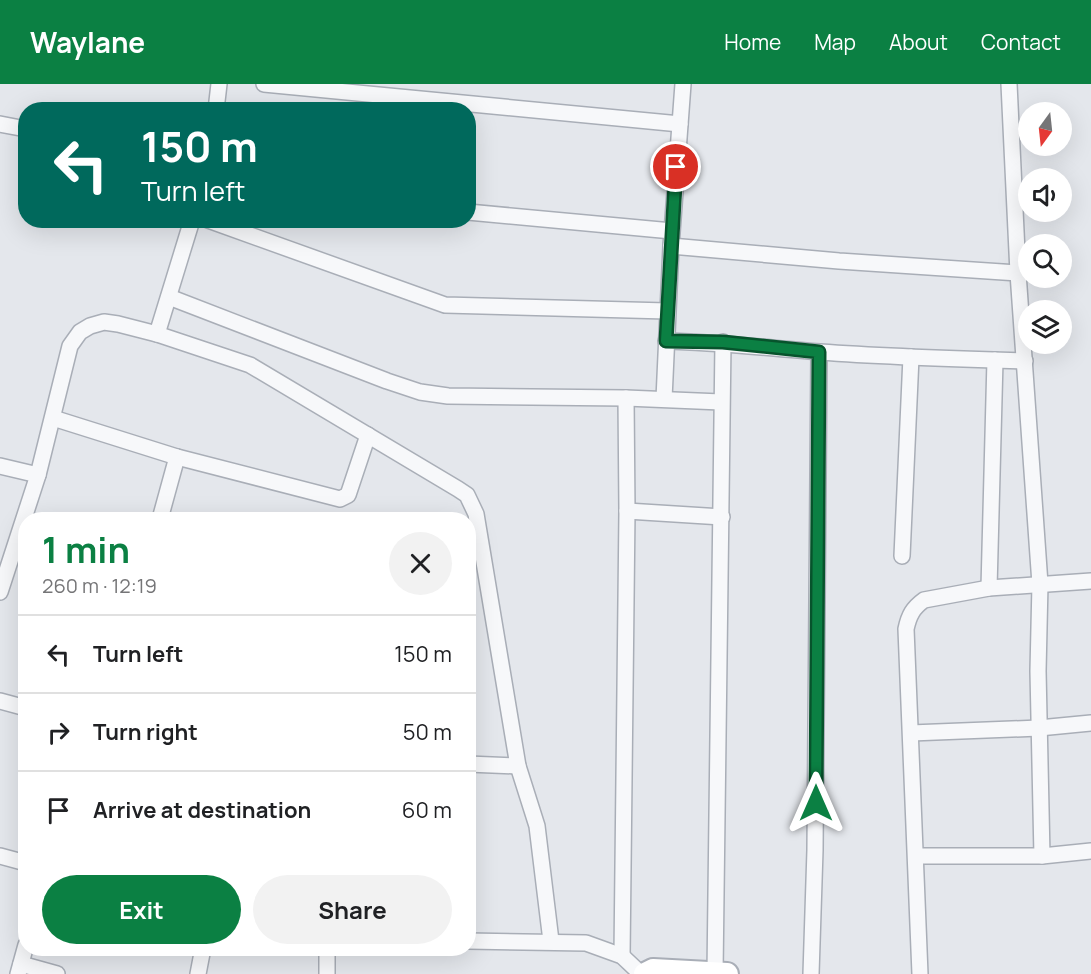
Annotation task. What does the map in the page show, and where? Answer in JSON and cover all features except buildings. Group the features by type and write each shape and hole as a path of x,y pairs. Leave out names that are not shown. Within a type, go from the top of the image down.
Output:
{"street":[{"path":"217,102 219,84"},
{"path":"264,84 451,102"},
{"path":"664,399 671,238 683,84"},
{"path":"476,213 839,261 1018,273 1009,84"},
{"path":"476,104 680,124"},
{"path":"0,124 18,127"},
{"path":"157,334 190,228"},
{"path":"230,228 445,305 667,311"},
{"path":"1019,288 1040,584 1041,856"},
{"path":"169,297 420,392 448,396 626,398 721,402"},
{"path":"28,512 70,346 80,332 104,322 157,334 250,365 458,489 467,495 475,512"},
{"path":"666,341 723,342 819,352 1025,361"},
{"path":"476,941 586,943 622,956 643,974 653,970 721,973 721,402 723,342"},
{"path":"811,974 815,850 819,352"},
{"path":"902,556 911,357"},
{"path":"989,588 995,360"},
{"path":"622,956 627,511 626,398"},
{"path":"53,418 177,457 340,499 348,495 368,435"},
{"path":"162,512 177,457"},
{"path":"0,466 38,475"},
{"path":"627,511 722,517"},
{"path":"476,514 518,766 537,826 551,941"},
{"path":"0,592 18,542"},
{"path":"920,974 906,628 909,614 916,605 924,600 989,588 1091,581"},
{"path":"0,700 18,706"},
{"path":"911,732 1039,728 1091,723"},
{"path":"476,764 518,766"},
{"path":"916,856 1041,856 1091,851"},
{"path":"0,856 18,861"},
{"path":"198,974 201,956"},
{"path":"327,956 327,974"},
{"path":"20,969 57,974"}],"route":[{"path":"676,167 666,341 723,342 819,352 816,803"}]}
